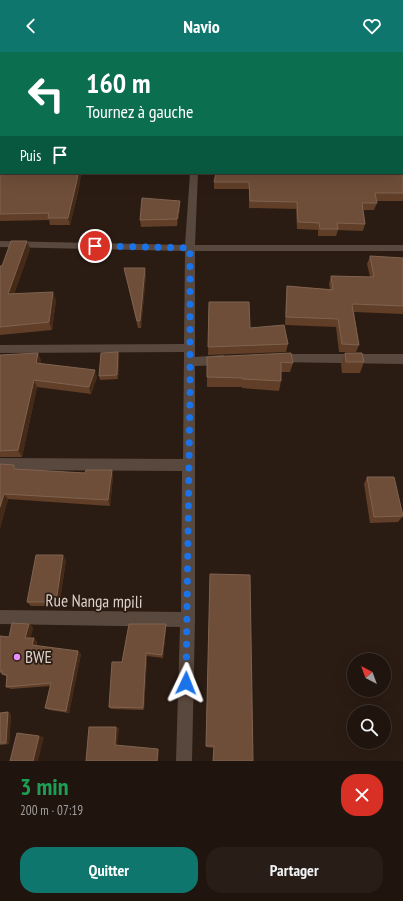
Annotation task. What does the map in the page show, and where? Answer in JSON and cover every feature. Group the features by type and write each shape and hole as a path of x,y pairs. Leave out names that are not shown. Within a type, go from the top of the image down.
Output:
{"street":[{"path":"184,761 190,465 190,248 194,174"},
{"path":"0,244 190,248 403,248"},
{"path":"0,349 190,348"},
{"path":"262,358 403,359"},
{"path":"190,362 238,360"},
{"path":"0,464 190,465"},
{"name":"Rue Nanga mpili","path":"0,617 188,620"}],"building":[{"path":"0,174 78,174 68,218 48,218 49,213 0,214"},
{"path":"216,174 403,174 403,193 375,193 377,203 362,203 365,224 337,223 338,229 320,229 319,223 298,222 297,202 250,201 249,182 214,182"},
{"path":"142,198 180,201 177,219 140,220"},
{"path":"11,241 27,241 8,294 53,292 49,322 0,327 0,266 2,266"},
{"path":"370,256 403,258 403,306 352,305 359,345 342,344 338,319 286,317 287,286 333,290 331,276 374,277"},
{"path":"124,268 145,268 140,321 137,321"},
{"path":"209,302 249,302 250,328 284,325 288,344 208,347"},
{"path":"118,352 117,375 99,376 101,353"},
{"path":"38,353 36,363 95,370 89,387 34,380 18,450 0,451 0,355"},
{"path":"291,353 293,363 281,362 281,381 207,377 207,357"},
{"path":"345,353 362,353 364,362 346,362"},
{"path":"0,464 14,465 14,469 85,473 86,470 112,470 108,500 4,494 0,507"},
{"path":"367,477 394,477 403,516 374,517"},
{"path":"36,555 63,555 56,602 27,602"},
{"path":"210,574 250,575 253,761 213,761 214,746 206,746"},
{"path":"12,623 29,624 25,638 34,638 32,645 78,651 66,711 45,708 51,683 6,687 7,675 2,674 2,671 0,671 0,636 9,637"},
{"path":"129,624 166,624 162,655 146,653 143,708 109,707 112,662 122,662"},
{"path":"8,712 6,743 0,743 0,713"},
{"path":"89,727 116,727 115,745 158,749 157,761 86,761"},
{"path":"17,733 39,736 33,761 10,761"}],"place":[{"name":"BWE","path":"17,657"}],"route":[{"path":"95,246 190,248 188,620 186,683"}]}
